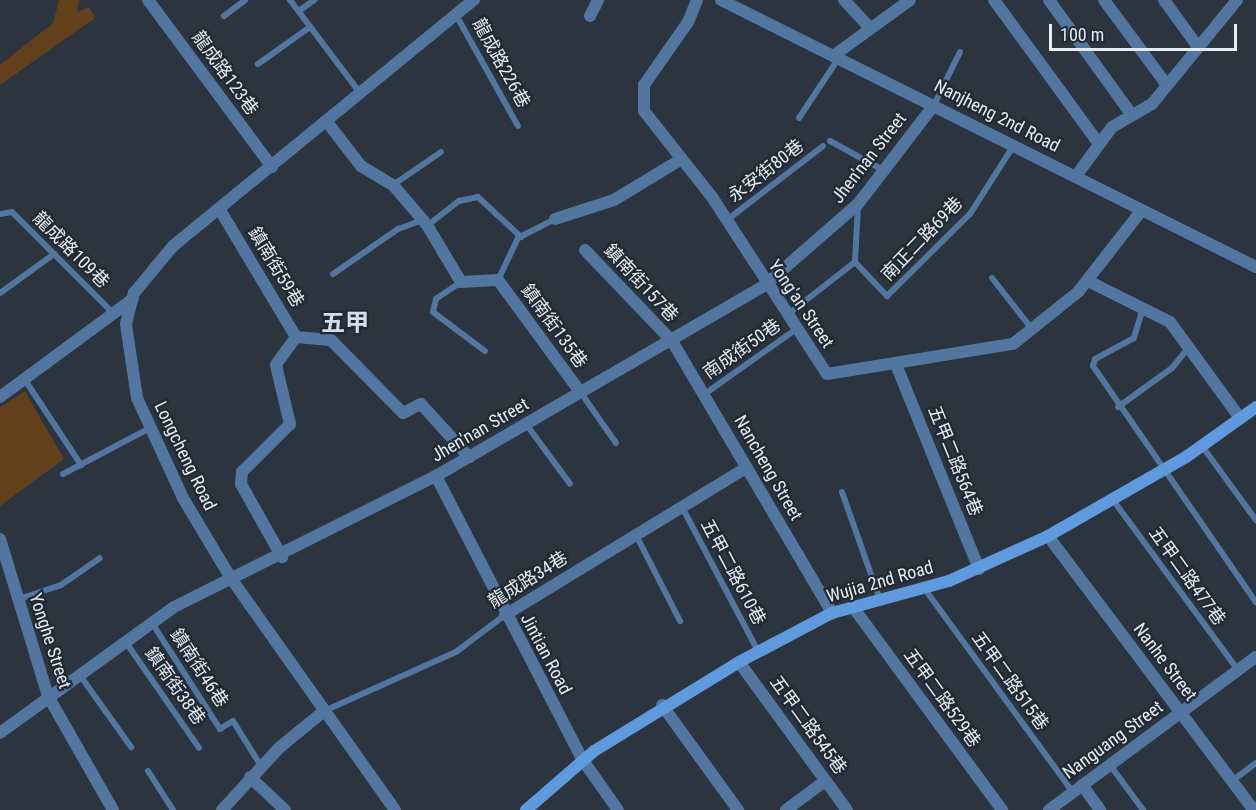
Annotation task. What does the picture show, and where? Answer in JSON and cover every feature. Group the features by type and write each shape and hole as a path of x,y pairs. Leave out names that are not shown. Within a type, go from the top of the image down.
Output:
{"main road":[{"name":"Wujia 2nd Road","path":"526,810 582,759 662,705 739,662 832,613 923,588 979,569 1048,536 1202,446 1256,407"}],"street":[{"name":"龍成路123巷","path":"148,0 272,167"},
{"name":"Longcheng Road","path":"395,810 232,580 150,429 137,398 126,324 133,299 173,246 327,123 459,8 474,0"},
{"path":"590,16 598,0"},
{"name":"Yong'an Street","path":"697,0 641,97 652,127 726,220 765,285 827,374 897,367 1004,349 1032,329 1088,281 1141,211"},
{"path":"844,0 870,28"},
{"path":"836,57 870,28 910,0"},
{"path":"994,0 1099,144"},
{"path":"1049,0 1132,115"},
{"path":"1104,0 1167,85"},
{"path":"1164,0 1198,47"},
{"name":"Nanjheng 2nd Road","path":"727,1 1256,267"},
{"path":"1076,176 1112,127 1152,104 1230,3"},
{"name":"Jhen'nan Street","path":"0,733 152,622 436,476 765,285 858,204 934,105"},
{"path":"327,123 361,166 393,185 425,223 461,282"},
{"path":"555,219 614,200 680,160"},
{"name":"鎮南街59巷","path":"220,210 296,337 276,365 290,424 242,472 240,484 282,557"},
{"name":"鎮南街157巷","path":"585,250 672,341"},
{"name":"鎮南街135巷","path":"461,282 498,280 581,393"},
{"path":"1088,281 1170,322 1240,418"},
{"path":"0,397 133,299"},
{"path":"296,337 331,340 402,413 420,404 469,457"},
{"name":"Nancheng Street","path":"672,341 706,393 746,468 832,613"},
{"name":"五甲二路564巷","path":"897,367 979,569"},
{"name":"龍成路34巷","path":"505,615 746,468"},
{"name":"Jintian Road","path":"436,476 505,615 582,759 618,810"},
{"name":"Nanhe Street","path":"1048,536 1254,810"},
{"name":"Yonghe Street","path":"0,539 48,696 113,810"},
{"name":"五甲二路529巷","path":"853,607 1002,810"},
{"name":"Nanguang Street","path":"1049,810 1256,657"},
{"name":"五甲二路545巷","path":"739,662 847,810"},
{"path":"662,705 738,810"},
{"path":"222,810 261,766 324,711"},
{"path":"250,777 285,810"},
{"path":"786,810 825,781"},
{"path":"1077,789 1100,810"}],"lane":[{"path":"224,16 245,0"},
{"path":"290,0 361,94"},
{"path":"299,11 314,0"},
{"name":"龍成路226巷","path":"459,8 518,126"},
{"path":"258,63 310,27"},
{"path":"934,105 960,52"},
{"path":"799,118 836,57"},
{"path":"830,141 884,170"},
{"name":"南正二路69巷","path":"858,204 855,262 887,296 970,214 1014,144"},
{"name":"永安街80巷","path":"726,220 823,146"},
{"path":"393,185 441,152"},
{"path":"333,274 398,230 425,223 459,201 478,197 520,237 555,219"},
{"name":"龍成路109巷","path":"0,214 8,210 112,313"},
{"name":"鎮南街135巷","path":"498,280 520,237"},
{"path":"0,293 54,254"},
{"path":"786,316 855,262"},
{"path":"992,278 1032,329"},
{"path":"461,282 436,299 434,312 485,351"},
{"path":"1143,307 1134,338 1092,362 1118,407 1256,602"},
{"name":"南成街50巷","path":"706,393 795,330"},
{"path":"1118,407 1172,368 1188,347"},
{"path":"25,380 81,465"},
{"path":"581,393 616,443"},
{"path":"526,424 570,484"},
{"path":"63,474 150,429"},
{"path":"1202,446 1256,520"},
{"path":"842,492 880,600"},
{"name":"五甲二路477巷","path":"1112,499 1238,670"},
{"name":"五甲二路610巷","path":"682,507 759,652"},
{"path":"636,535 680,621"},
{"path":"18,599 61,585 100,558"},
{"name":"五甲二路515巷","path":"923,588 1077,789"},
{"name":"龍成路34巷","path":"324,711 456,652 505,615"},
{"name":"鎮南街46巷","path":"152,622 220,729 233,721 261,766"},
{"name":"鎮南街38巷","path":"125,641 199,748"},
{"path":"80,674 131,747"},
{"path":"1232,781 1256,763"},
{"path":"1110,765 1143,810"},
{"path":"148,771 173,810"}],"shaded area":[{"path":"59,0 79,0 77,12 89,7 95,18 0,85 0,65 53,23"},
{"path":"25,391 64,459 0,506 0,407"}],"district":[{"name":"五甲","path":"345,324"}]}
